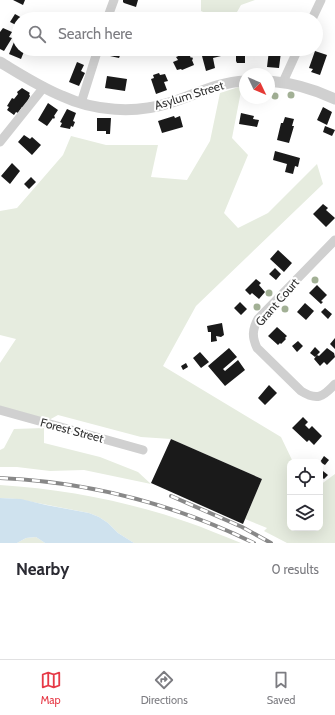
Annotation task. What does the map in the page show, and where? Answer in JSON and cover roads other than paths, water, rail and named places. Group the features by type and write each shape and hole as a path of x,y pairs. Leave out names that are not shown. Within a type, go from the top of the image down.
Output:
{"street":[{"path":"110,12 114,0"},
{"path":"315,12 321,0"},
{"path":"81,103 96,56"},
{"path":"283,82 295,56"},
{"name":"Asylum Street","path":"0,62 62,97 109,109 138,109 168,103 224,83 239,82"},
{"path":"275,81 310,89 335,99"},
{"path":"0,142 44,88"},
{"name":"Grant Court","path":"335,240 258,319 253,332 254,341 258,348 301,391 307,395 313,397 320,396 335,384"},
{"name":"Forest Street","path":"0,410 143,450"}],"water":[{"path":"0,498 21,499 89,513 108,523 118,533 134,543 45,543 36,537 26,538 17,543 0,543"}],"railway":[{"path":"0,478 66,484 130,497 193,517 254,543"},
{"path":"171,496 242,527 271,543"}]}
